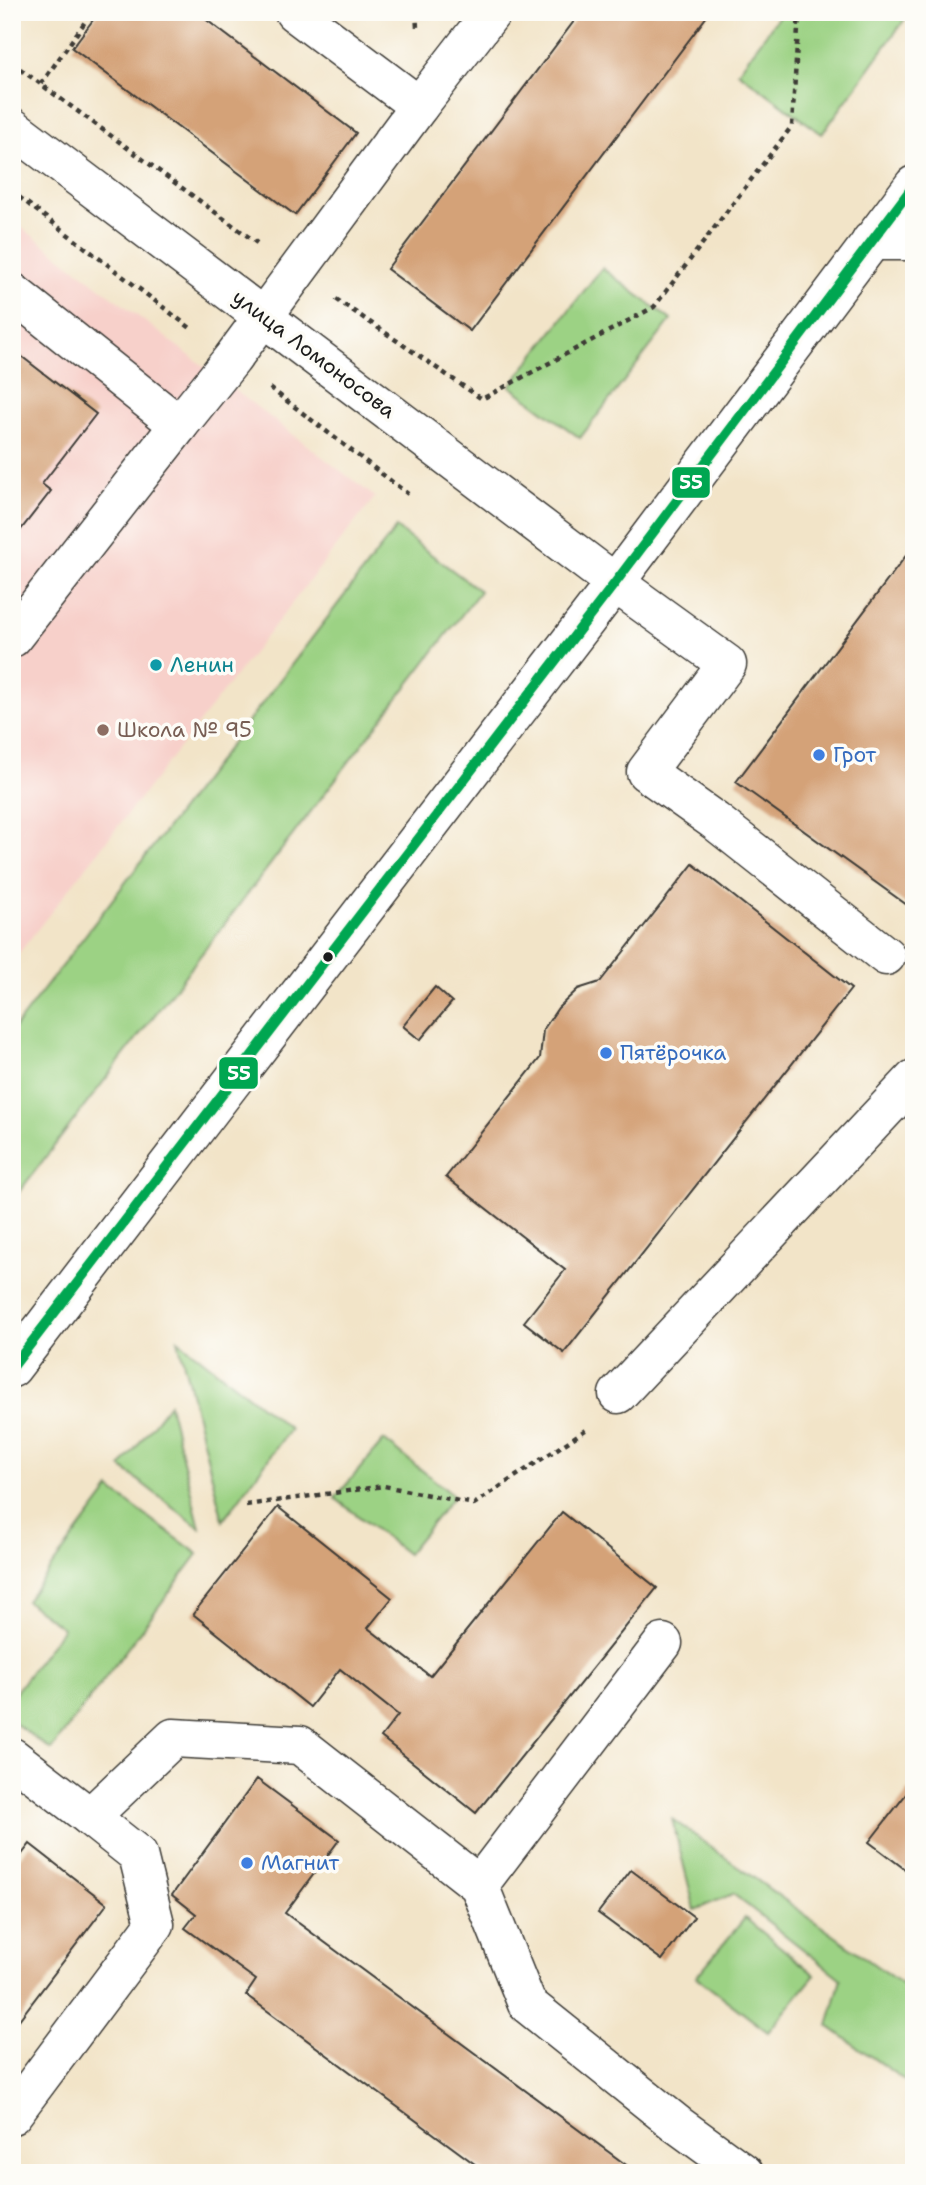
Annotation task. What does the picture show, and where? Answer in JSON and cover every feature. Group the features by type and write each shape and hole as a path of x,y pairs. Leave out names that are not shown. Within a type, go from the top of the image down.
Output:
{"main road":[{"path":"294,12 419,106"},
{"path":"12,638 232,359 295,271 492,12"},
{"name":"улица Ломоносова","path":"12,127 615,583 727,664 646,772 715,821 886,956"},
{"path":"12,1368 615,583 914,185"},
{"path":"871,241 914,241"},
{"path":"12,292 179,425"},
{"path":"618,1394 914,1079"},
{"path":"480,1885 663,1643"},
{"path":"90,1817 173,1738 300,1745 480,1885 527,2004 678,2125 744,2173"},
{"path":"12,1757 138,1855 155,1924 12,2115"}],"path":[{"path":"41,84 92,12"},
{"path":"12,62 295,271 482,399 654,307 792,125 799,12"},
{"path":"246,1505 384,1486 474,1504 596,1424"}],"shaded area":[{"name":"Школа № 95","path":"12,220 375,497 12,962"}],"green space":[{"path":"782,12 910,12 822,134 738,72"},
{"path":"602,268 671,320 580,438 510,386"},
{"path":"396,528 480,591 12,1201 12,1031"},
{"path":"178,1340 290,1429 223,1521"},
{"path":"169,1404 200,1528 121,1467"},
{"path":"384,1440 454,1496 407,1554 335,1498"},
{"path":"110,1489 198,1554 51,1750 12,1721 12,1697 63,1628 26,1601"},
{"path":"672,1819 914,1993 914,2087 828,2026 841,1979 733,1894 695,1910"},
{"path":"745,1918 815,1975 768,2032 696,1977"}],"building":[{"path":"99,12 196,12 356,133 295,215 72,48"},
{"path":"581,12 710,12 470,331 387,269"},
{"path":"12,349 96,414 42,484 51,491 12,541"},
{"path":"914,545 914,910 736,782"},
{"path":"693,864 851,989 564,1353 524,1322 565,1270 446,1177 540,1058 543,1030 558,1008 578,989 600,982"},
{"path":"435,987 452,1002 420,1040 403,1026"},
{"path":"278,1507 392,1598 368,1628 430,1676 562,1512 657,1588 476,1813 381,1737 398,1715 340,1669 310,1707 193,1614"},
{"path":"257,1779 339,1840 285,1913 637,2173 487,2173 246,1995 256,1980 185,1928 196,1914 172,1895"},
{"path":"914,1784 914,1876 869,1842"},
{"path":"30,1844 107,1904 12,2029 12,1867"},
{"path":"631,1870 694,1917 662,1960 598,1913"}],"transit line":[{"name":"55","path":"12,1368 615,583 914,185"}],"place":[{"name":"Ленин","path":"156,665"},
{"name":"Школа № 95","path":"103,730"},
{"name":"Грот","path":"819,755"},
{"name":"Пятёрочка","path":"606,1053"},
{"name":"Магнит","path":"247,1863"}]}
